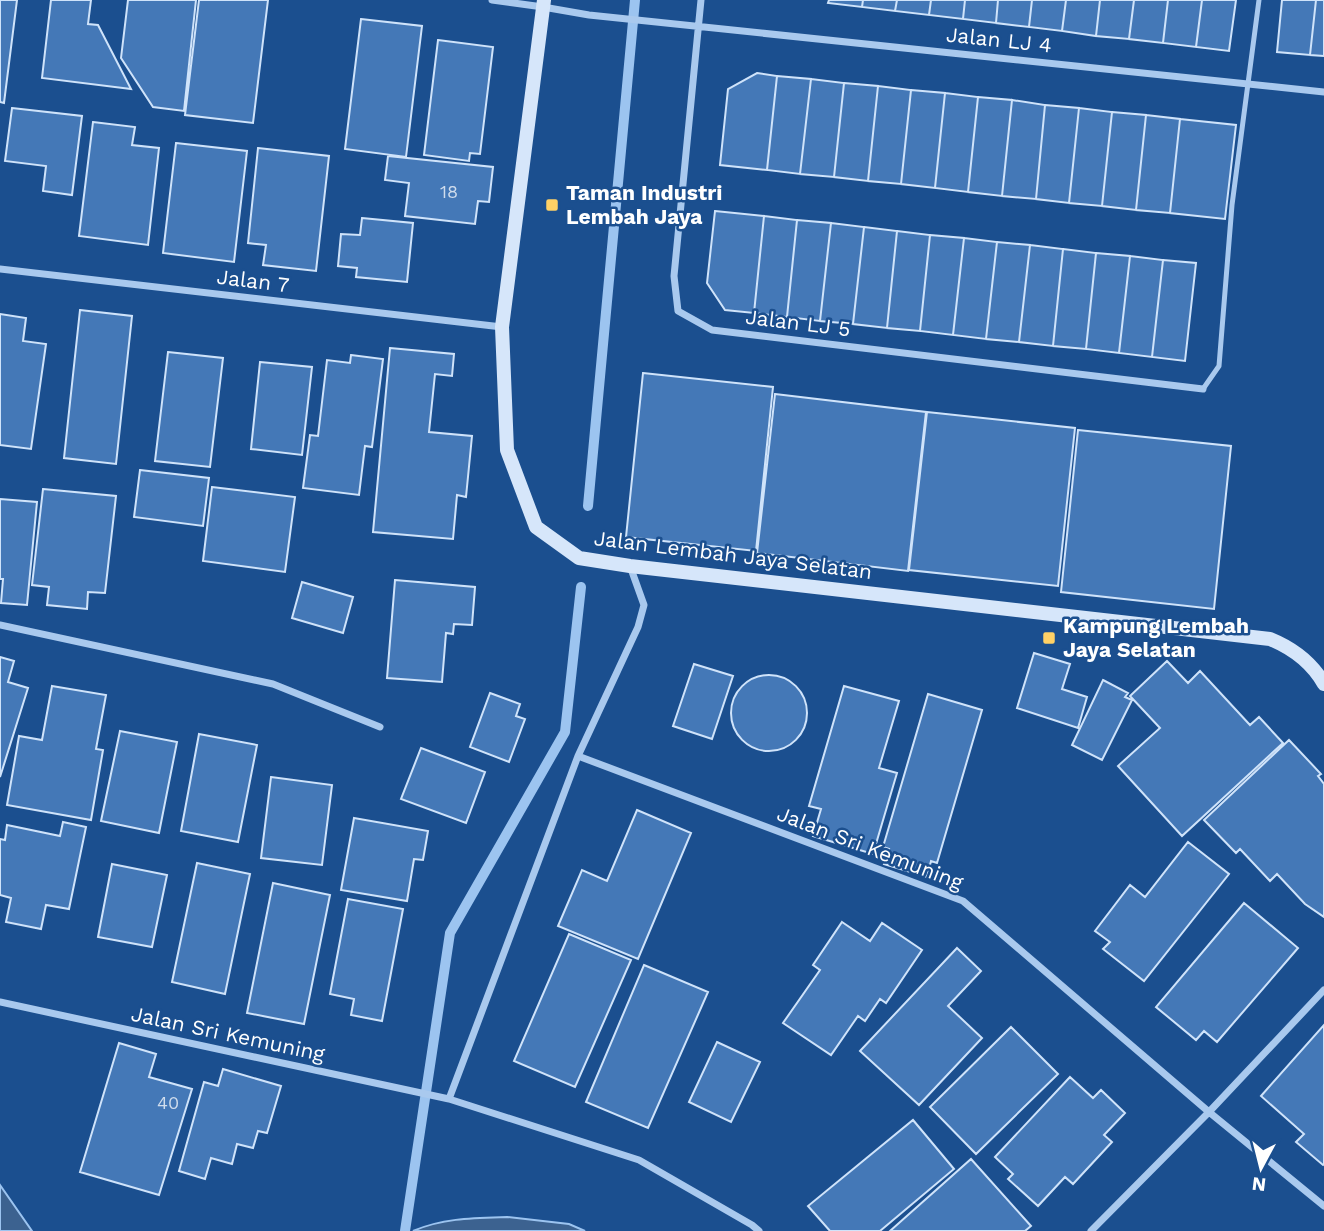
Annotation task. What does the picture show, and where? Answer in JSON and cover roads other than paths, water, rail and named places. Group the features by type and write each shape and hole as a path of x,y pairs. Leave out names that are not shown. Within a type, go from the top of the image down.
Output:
{"street":[{"name":"Jalan LJ 4","path":"492,0 543,3 589,15 1324,92"},
{"path":"699,26 701,0"},
{"name":"Jalan Lembah Jaya Selatan","path":"543,3 502,327 507,450 536,527 579,558 630,566 1270,639 1293,649 1322,676"},
{"name":"Jalan LJ 5","path":"699,26 674,276 678,311 712,330 1202,389"},
{"name":"Jalan 7","path":"0,269 502,327"},
{"path":"449,1099 578,756 638,627 644,605 630,566"},
{"path":"0,625 273,684 380,727"},
{"name":"Jalan Sri Kemuning","path":"578,756 963,901 1209,1112 1324,1206"},
{"path":"1091,1231 1209,1112 1324,990"},
{"name":"Jalan Sri Kemuning","path":"0,1002 449,1099 639,1160 760,1231"}],"lane":[{"path":"1202,389 1219,366 1232,205 1259,0"}],"water":[{"path":"0,1185 32,1231 0,1231"},
{"path":"507,1217 569,1224 585,1231 413,1231 447,1221"}],"waterway":[{"path":"588,506 635,0"},
{"path":"405,1231 450,933 565,732 581,587"}],"place":[{"name":"Taman Industri Lembah Jaya","path":"552,205"},
{"name":"Kampung Lembah Jaya Selatan","path":"1049,638"}]}
